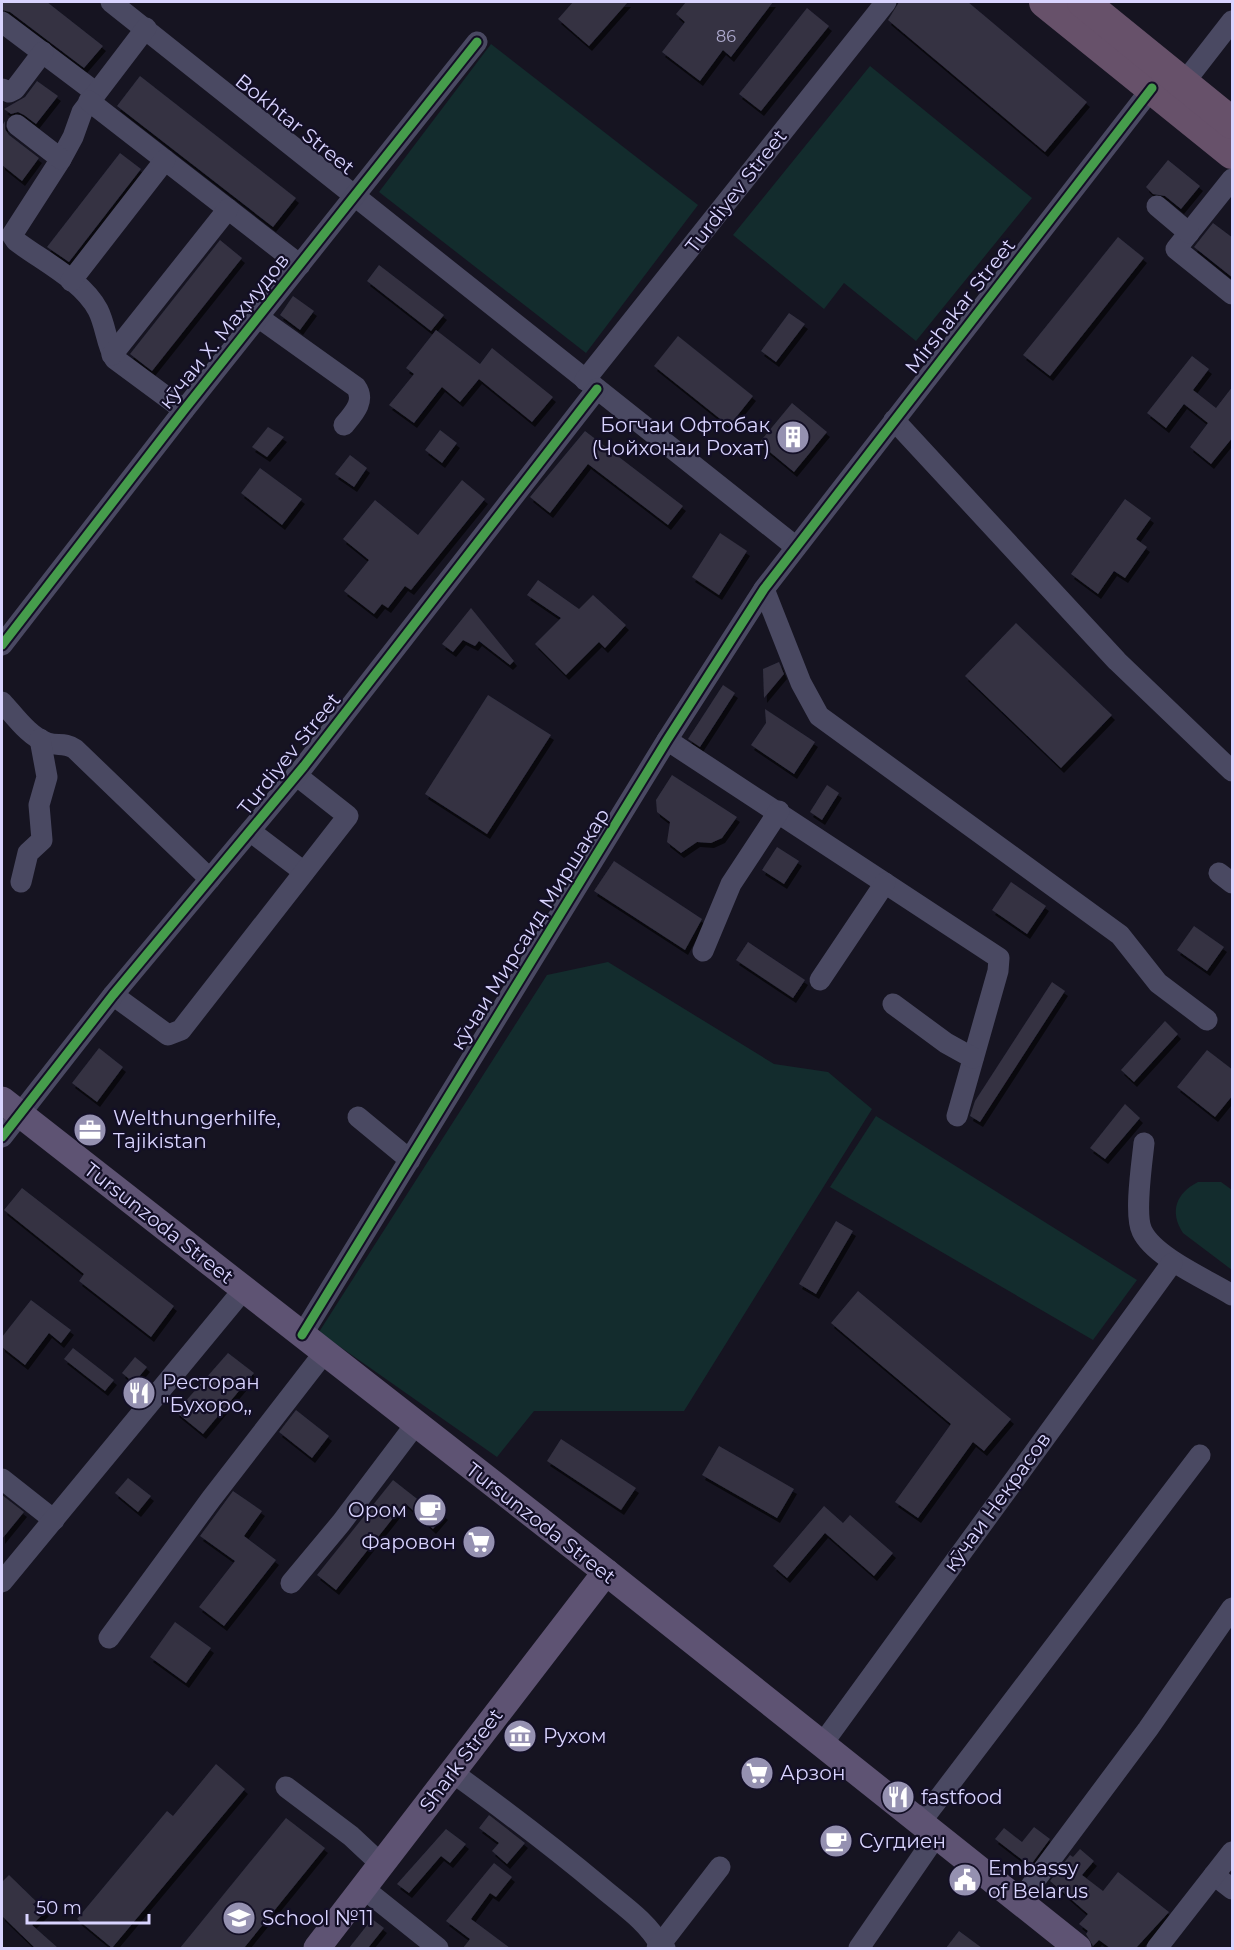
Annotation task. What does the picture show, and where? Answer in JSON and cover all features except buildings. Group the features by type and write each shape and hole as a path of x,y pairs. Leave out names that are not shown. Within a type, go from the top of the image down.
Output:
{"highway":[{"path":"1045,2 1168,86 1233,123"},
{"path":"1083,2 1233,153"}],"main road":[{"name":"Tursunzoda Street","path":"10,1107 606,1572 1078,1948"},
{"name":"Shark Street","path":"316,1948 606,1572"}],"street":[{"name":"Bokhtar Street","path":"111,2 796,547"},
{"name":"Turdiyev Street","path":"2,1137 10,1107 113,995 296,775 591,384 886,2"},
{"name":"Mirshakar Street","path":"796,547 894,420 1168,86 1233,21"},
{"path":"2,22 44,52 165,160 300,265"},
{"path":"146,28 92,96 62,159 12,235 16,241 89,296 99,311 112,355 184,410"},
{"name":"кӯчаи Х. Маҳмудов","path":"2,645 184,410 477,42"},
{"path":"2,89 9,93 15,89 44,52"},
{"path":"17,125 62,159"},
{"path":"70,281 165,160"},
{"path":"1233,179 1176,249 1233,294"},
{"path":"1157,206 1189,233"},
{"path":"112,355 228,209"},
{"path":"258,317 356,387 361,398 344,425"},
{"path":"894,420 1117,661 1232,771"},
{"name":"кӯчаи Мирсаид Миршакар","path":"302,1335 667,741 764,589 796,547"},
{"path":"764,589 801,683 819,717 1120,934 1158,983 1207,1020"},
{"path":"2,702 40,739 52,744 67,743 75,749 210,879"},
{"path":"21,882 28,854 42,840 39,805 47,777 40,739"},
{"path":"667,741 779,811 999,958 998,971 957,1116"},
{"path":"113,995 164,1033 174,1035 196,1011 348,816 296,775"},
{"path":"703,951 731,884 779,811"},
{"path":"250,831 304,872"},
{"path":"820,980 885,883"},
{"path":"893,1004 946,1043 973,1058"},
{"path":"358,1117 410,1160"},
{"path":"1144,1143 1139,1201 1142,1231 1172,1263 1233,1295"},
{"name":"кӯчаи Некрасов","path":"823,1743 1172,1263"},
{"path":"2,1582 244,1289"},
{"path":"109,1638 211,1499 324,1353"},
{"path":"291,1583 342,1523 415,1425"},
{"path":"859,1948 928,1830 1200,1455"},
{"path":"2,1479 54,1520"},
{"path":"1019,1902 1148,1729 1233,1608"},
{"path":"452,1772 559,1852 653,1931 661,1947 720,1867"},
{"path":"286,1787 351,1836 382,1864"},
{"path":"1157,1948 1233,1852"},
{"path":"1214,1875 1233,1889"},
{"path":"363,1888 438,1948"}],"green space":[{"path":"491,44 698,205 586,353 379,192"},
{"path":"870,66 1032,198 916,341 844,283 824,309 733,235"},
{"path":"608,962 774,1064 828,1072 872,1109 684,1411 534,1411 497,1457 319,1332 547,975"},
{"path":"876,1116 1137,1280 1093,1340 830,1187"},
{"path":"1198,1182 1221,1182 1232,1190 1232,1270 1183,1233 1176,1218 1180,1197 1190,1186"}],"cycle path":[{"path":"2,645 184,410 477,42"},
{"path":"302,1335 667,740 764,589 1152,88"},
{"path":"2,1137 113,995 304,766 597,389"}],"place":[{"name":"Богчаи Офтобак (Чойхонаи Рохат)","path":"793,437"},
{"name":"Welthungerhilfe, Tajikistan","path":"90,1130"},
{"name":"Ресторан \"Бухоро,,","path":"139,1393"},
{"name":"Ором","path":"430,1510"},
{"name":"Фаровон","path":"479,1542"},
{"name":"Рухом","path":"520,1736"},
{"name":"Арзон","path":"757,1773"},
{"name":"fastfood","path":"898,1797"},
{"name":"Сугдиен","path":"836,1841"},
{"name":"Embassy of Belarus","path":"965,1880"},
{"name":"School №11","path":"239,1918"}]}
